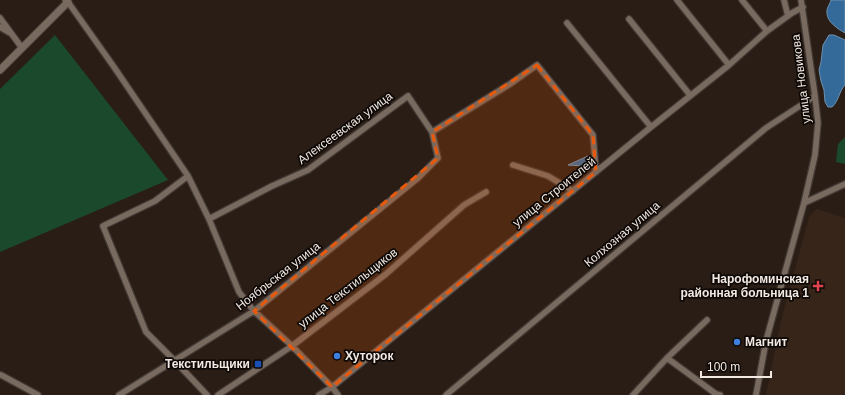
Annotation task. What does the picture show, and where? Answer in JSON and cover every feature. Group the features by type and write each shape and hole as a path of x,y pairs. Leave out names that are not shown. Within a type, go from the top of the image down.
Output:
{"street":[{"path":"677,0 729,65"},
{"path":"742,0 767,31"},
{"path":"784,0 788,16"},
{"name":"улица Новикова","path":"756,395 766,341 816,155 818,122 801,0"},
{"path":"0,70 67,1 188,176 209,219 240,292 254,311 292,346 338,395"},
{"name":"улица Строителей","path":"319,395 332,387 729,65 767,31 803,7"},
{"path":"0,18 22,48"},
{"path":"629,19 690,96"},
{"path":"567,23 651,127"},
{"path":"0,27 12,34"},
{"path":"432,132 510,84 537,65 593,135 596,172"},
{"name":"Алексеевская улица","path":"209,219 272,186 308,170 408,96 432,132"},
{"name":"Колхозная улица","path":"446,395 453,393 766,128 815,96"},
{"name":"Ноябрьская улица","path":"120,395 254,311 418,178 438,158 432,132"},
{"path":"513,165 548,176 573,191"},
{"path":"188,176 155,201 103,226 146,332 207,395"},
{"path":"804,202 845,184"},
{"name":"улица Текстильщиков","path":"218,395 292,346 386,274 464,205 486,192"},
{"path":"633,395 667,358 707,320"},
{"path":"667,358 716,394 720,395"},
{"path":"1,375 38,395"}],"highlighted area":[{"path":"537,65 593,135 596,172 332,387 254,311 438,158 432,132"}],"shaded area":[{"name":"Нарофоминская районная больница 1","path":"817,209 845,218 845,395 766,395 781,321 809,217"}],"green space":[{"path":"55,35 168,180 0,252 0,89"},
{"path":"845,137 845,164 836,162 838,144"}],"water":[{"path":"831,0 845,0 845,33 833,25 827,16 827,10"},
{"path":"829,35 834,35 845,40 845,85 832,107 828,107 825,102 824,90 819,70 823,45"},
{"path":"588,156 592,159 590,164 584,166 568,165"}],"place":[{"name":"Нарофоминская районная больница 1","path":"818,286"},
{"name":"Магнит","path":"737,342"},
{"name":"Хуторок","path":"337,356"},
{"name":"Текстильщики","path":"258,364"}]}
